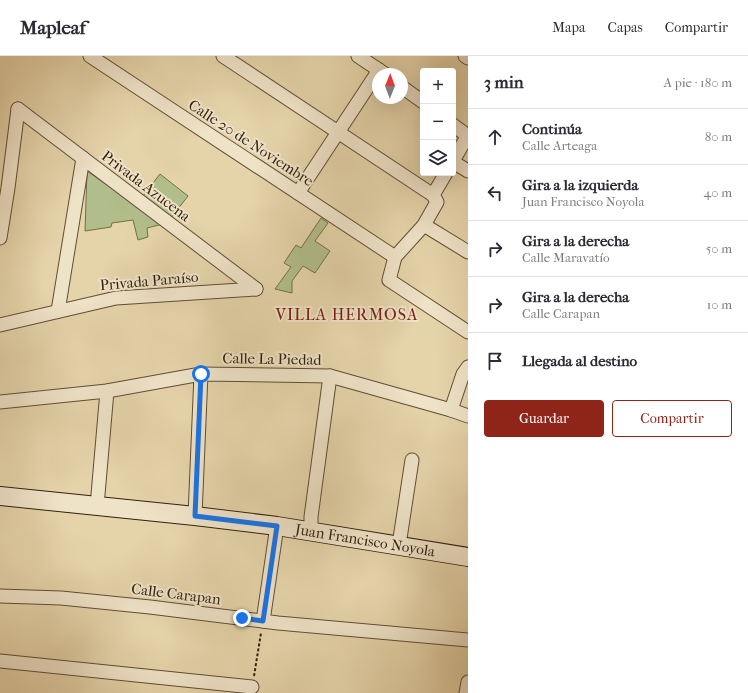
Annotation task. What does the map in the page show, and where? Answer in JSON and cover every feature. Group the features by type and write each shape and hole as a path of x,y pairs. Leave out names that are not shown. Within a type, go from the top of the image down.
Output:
{"street":[{"name":"Calle 20 de Noviembre","path":"90,56 395,257"},
{"path":"223,56 433,195 438,202 424,226 395,257 390,280 468,332"},
{"path":"358,56 376,68"},
{"path":"298,193 337,132 372,85"},
{"path":"408,91 420,100"},
{"name":"Privada Azucena","path":"4,188 18,109 256,289"},
{"path":"456,127 468,135 456,156"},
{"path":"58,311 83,158"},
{"path":"456,163 468,171"},
{"path":"433,195 444,176"},
{"path":"0,238 4,188"},
{"path":"424,226 468,252"},
{"name":"Privada Paraíso","path":"0,324 116,298 256,289"},
{"path":"451,410 463,374 468,367"},
{"path":"196,507 201,374"},
{"name":"Calle La Piedad","path":"0,402 108,391 201,374 330,376 468,416"},
{"path":"311,532 311,517 330,376"},
{"path":"97,506 100,488 108,391"},
{"path":"399,545 412,460"},
{"name":"Juan Francisco Noyola","path":"0,496 97,506 196,507 277,526 468,557"},
{"path":"263,621 277,526"},
{"name":"Calle Carapan","path":"0,596 61,598 150,606 263,621 468,640"},
{"path":"0,662 252,687"},
{"path":"466,693 468,682"}],"path":[{"path":"252,687 263,621"}],"green space":[{"path":"87,171 163,224 147,228 148,237 138,240 133,220 112,223 111,227 85,231"},
{"path":"160,174 188,196 171,218 142,197"},
{"path":"321,218 328,223 315,241 330,251 315,273 303,266 292,281 292,293 275,289 291,267 284,263 296,245 301,248"}],"district":[{"name":"VILLA HERMOSA","path":"347,314"}],"route":[{"path":"201,374 195,516 277,526 263,621 242,618"}]}
